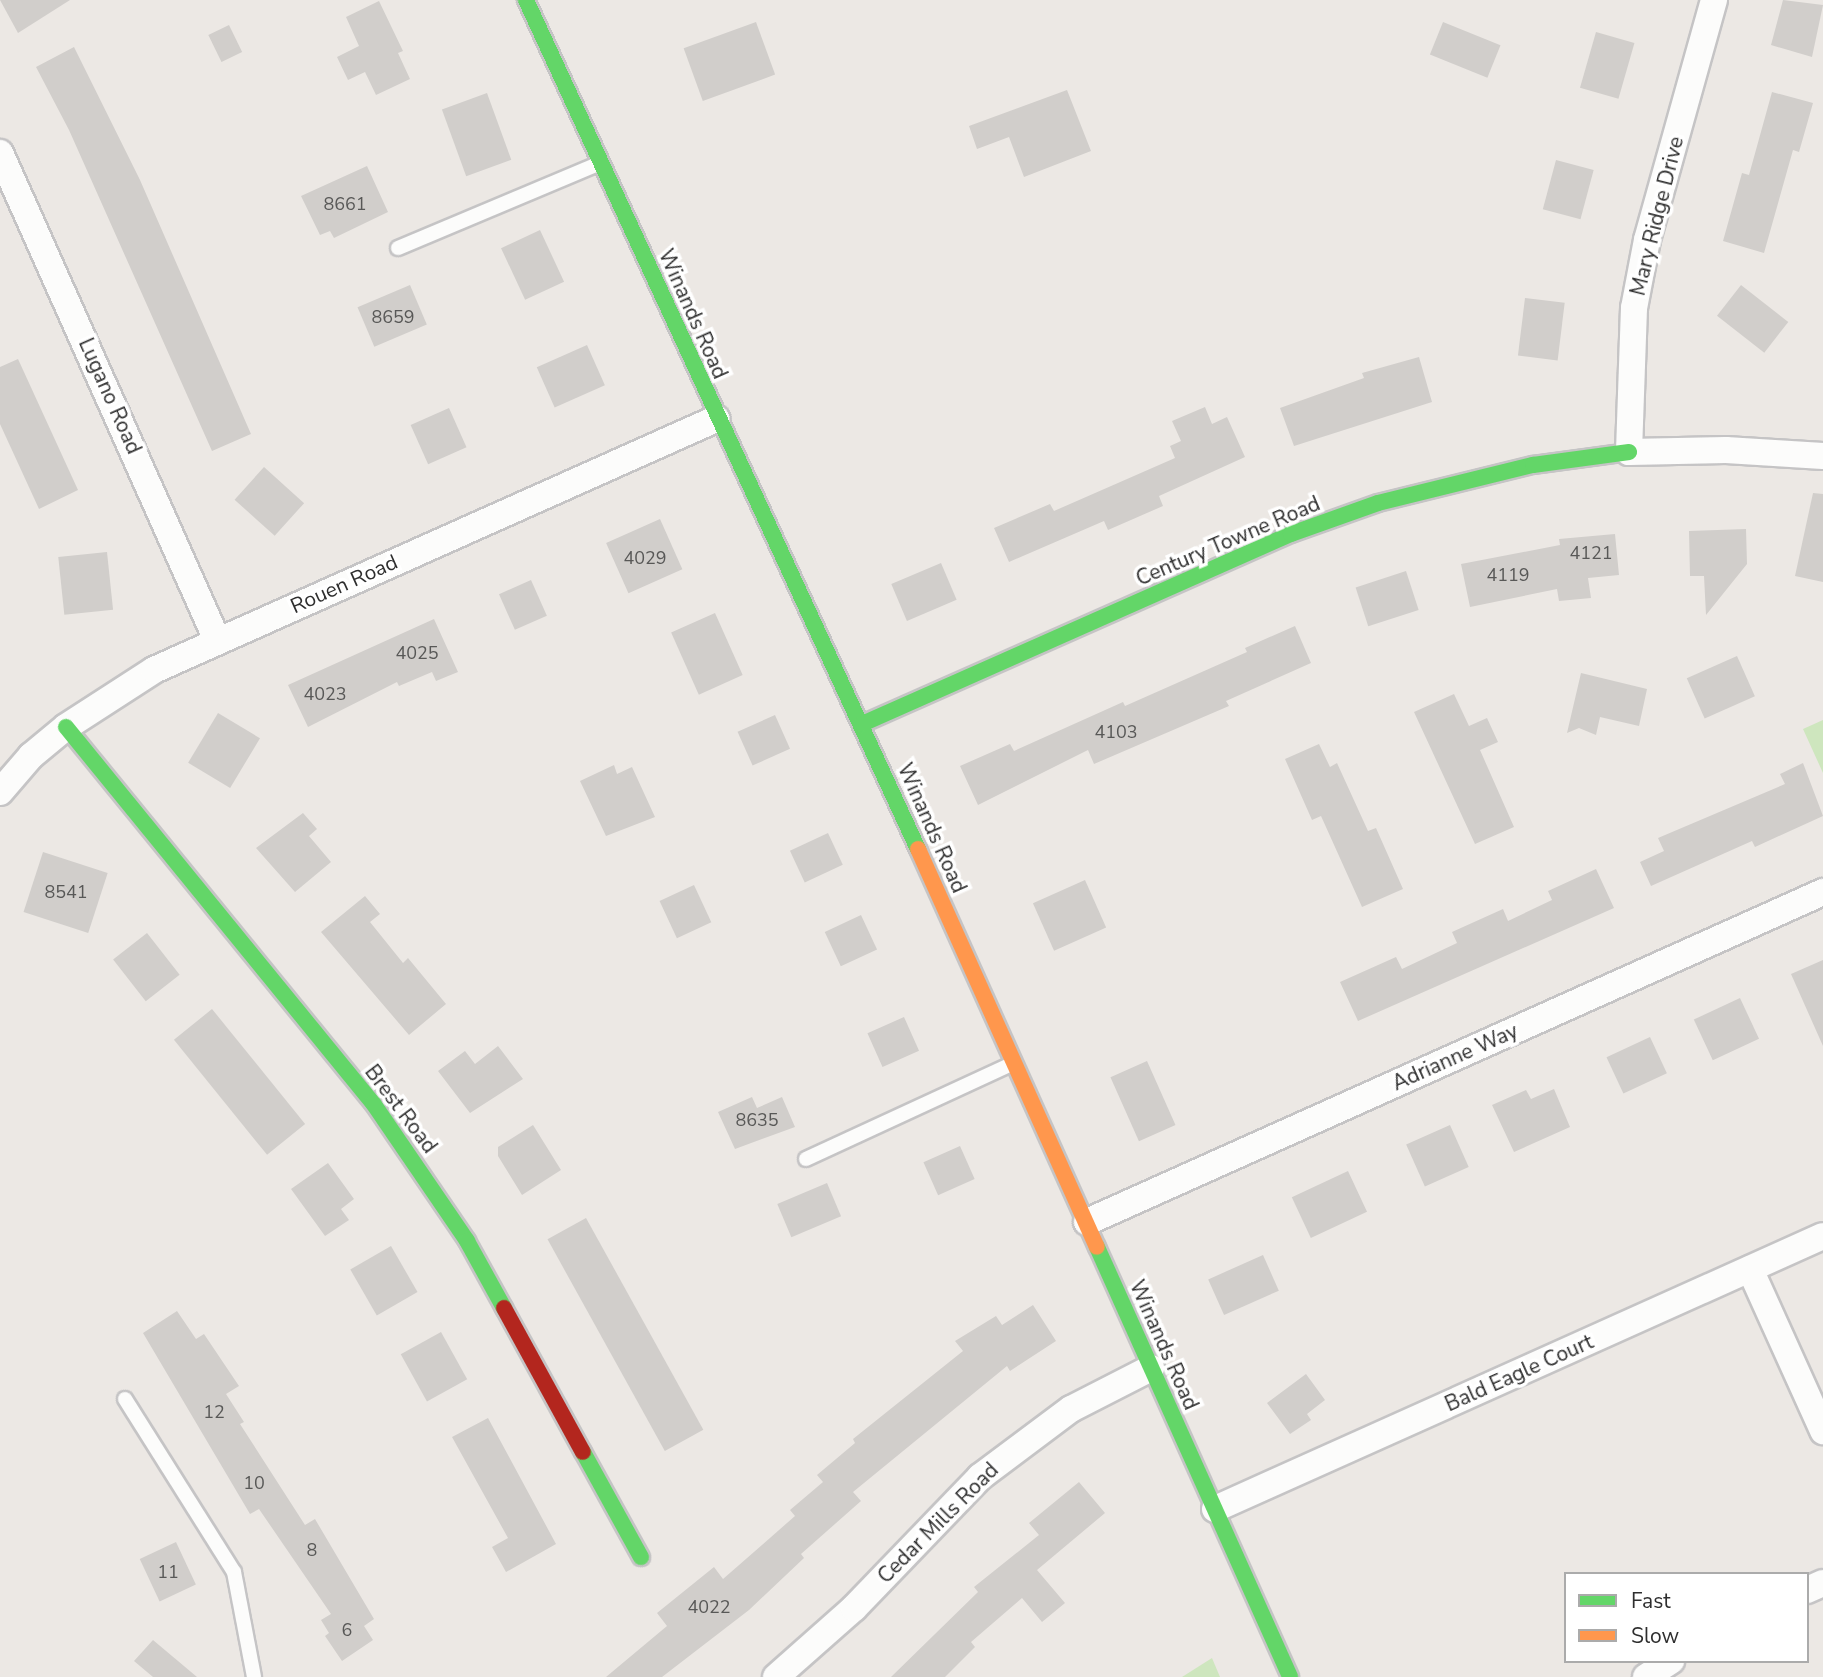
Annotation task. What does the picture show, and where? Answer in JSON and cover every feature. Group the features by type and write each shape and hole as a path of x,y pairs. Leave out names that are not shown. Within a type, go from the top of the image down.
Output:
{"street":[{"name":"Winands Road","path":"526,0 602,162 716,419 862,724 1290,1677"},
{"name":"Mary Ridge Drive","path":"1629,452 1634,309 1647,240 1714,0"},
{"name":"Lugano Road","path":"0,153 217,640"},
{"name":"Rouen Road","path":"0,792 31,756 66,727 154,670 716,419"},
{"path":"1629,452 1726,450 1823,456"},
{"name":"Century Towne Road","path":"862,724 1291,534 1378,503 1532,465 1629,452"},
{"name":"Brest Road","path":"66,727 373,1103 422,1173 467,1241 641,1557"},
{"name":"Adrianne Way","path":"1087,1222 1823,892"},
{"name":"Bald Eagle Court","path":"1214,1509 1823,1236"},
{"path":"1750,1269 1823,1431"},
{"name":"Cedar Mills Road","path":"776,1677 854,1608 980,1477 1071,1409 1151,1368"},
{"path":"1646,1677 1668,1663"}],"lane":[{"path":"398,248 602,162"},
{"path":"806,1159 1015,1063"},
{"path":"125,1399 234,1572 254,1677"}],"green space":[{"path":"1823,720 1823,773 1803,729"},
{"path":"1212,1658 1220,1677 1182,1677"}],"building":[{"path":"0,0 70,0 18,33"},
{"path":"1783,0 1823,5 1812,57 1771,45"},
{"path":"379,1 403,51 398,53 410,79 376,95 365,72 348,80 337,57 359,46 346,17"},
{"path":"756,22 775,75 703,101 684,48"},
{"path":"1443,22 1500,45 1487,78 1430,54"},
{"path":"229,25 242,52 221,62 208,35"},
{"path":"1596,32 1634,43 1618,99 1580,88"},
{"path":"74,47 140,180 251,434 212,451 69,130 36,67"},
{"path":"1067,90 1091,151 1024,177 1009,137 977,149 969,126"},
{"path":"1772,92 1813,103 1799,152 1793,150 1764,253 1723,241 1742,173 1749,175"},
{"path":"487,93 511,160 466,176 442,109"},
{"path":"1556,160 1594,170 1580,219 1543,209"},
{"path":"367,166 388,212 334,238 330,231 320,235 301,196"},
{"path":"540,230 564,282 525,300 501,248"},
{"path":"410,285 427,325 374,347 358,307"},
{"path":"1741,285 1788,322 1764,353 1717,316"},
{"path":"1525,298 1565,303 1558,360 1518,356"},
{"path":"587,345 605,385 555,408 537,367"},
{"path":"1419,357 1432,402 1294,446 1280,408 1364,378 1362,373"},
{"path":"18,359 78,490 39,509 0,424 0,367"},
{"path":"1205,407 1212,424 1227,417 1245,457 1159,496 1163,506 1108,530 1104,521 1009,562 994,528 1050,504 1054,511 1175,458 1170,446 1181,441 1172,421"},
{"path":"449,408 466,447 428,464 411,425"},
{"path":"264,467 304,503 275,536 235,500"},
{"path":"1813,493 1823,494 1823,582 1795,576"},
{"path":"660,519 682,569 628,593 606,543"},
{"path":"1746,529 1747,564 1706,615 1704,576 1690,576 1689,531"},
{"path":"1615,534 1619,575 1588,578 1591,598 1559,601 1557,589 1470,607 1461,564 1560,545 1559,539"},
{"path":"107,552 113,610 64,615 58,557"},
{"path":"941,563 957,600 907,621 891,584"},
{"path":"1406,571 1419,610 1368,626 1356,587"},
{"path":"531,580 547,616 515,630 499,594"},
{"path":"715,613 743,675 699,695 671,633"},
{"path":"434,619 458,672 436,681 432,672 399,686 397,682 308,727 288,685"},
{"path":"1295,626 1311,663 1226,701 1229,706 1094,764 1088,750 978,805 960,766 1010,744 1014,751 1123,702 1125,706 1247,652 1245,648"},
{"path":"1737,656 1755,696 1705,719 1687,678"},
{"path":"1581,673 1647,689 1639,726 1600,717 1596,735 1579,728 1567,733"},
{"path":"1454,694 1469,726 1487,718 1498,742 1480,750 1514,827 1475,844 1414,712"},
{"path":"218,713 260,738 230,788 188,763"},
{"path":"775,715 790,749 753,765 738,732"},
{"path":"1319,744 1330,767 1337,763 1368,831 1376,828 1403,889 1362,907 1321,816 1312,820 1285,759"},
{"path":"1803,763 1823,816 1755,847 1752,841 1651,886 1640,862 1664,851 1658,838 1785,784 1780,774"},
{"path":"614,765 617,774 632,767 655,817 606,836 580,781"},
{"path":"303,813 317,829 309,836 331,862 295,892 256,848"},
{"path":"828,833 843,865 805,882 790,851"},
{"path":"43,852 108,873 88,933 24,912"},
{"path":"1596,869 1614,908 1358,1021 1340,982 1396,957 1402,969 1457,943 1452,932 1503,909 1508,921 1552,900 1548,891"},
{"path":"1085,880 1106,928 1054,951 1033,903"},
{"path":"694,885 711,922 677,938 660,901"},
{"path":"365,896 380,914 370,922 403,963 408,958 446,1004 409,1035 321,932"},
{"path":"861,915 877,949 841,966 825,932"},
{"path":"147,933 180,975 146,1001 113,959"},
{"path":"1823,960 1823,1046 1791,974"},
{"path":"1740,998 1759,1039 1713,1060 1694,1020"},
{"path":"212,1009 305,1124 267,1155 174,1040"},
{"path":"904,1017 919,1051 883,1067 867,1033"},
{"path":"1650,1037 1667,1073 1623,1094 1606,1057"},
{"path":"498,1046 523,1079 470,1113 438,1071 465,1051 475,1064"},
{"path":"1147,1061 1175,1125 1139,1141 1110,1077"},
{"path":"1554,1089 1570,1127 1514,1152 1492,1105 1526,1090 1531,1099"},
{"path":"752,1097 757,1108 782,1097 795,1127 735,1149 718,1112"},
{"path":"533,1125 561,1170 522,1195 498,1156 498,1147"},
{"path":"1450,1125 1469,1167 1425,1187 1406,1145"},
{"path":"960,1146 975,1179 938,1195 923,1162"},
{"path":"328,1163 354,1199 341,1209 349,1220 325,1236 291,1189"},
{"path":"1348,1171 1367,1212 1311,1238 1292,1197"},
{"path":"827,1183 841,1216 791,1237 777,1204"},
{"path":"586,1218 703,1430 665,1451 548,1239"},
{"path":"391,1246 418,1292 377,1315 350,1270"},
{"path":"1263,1255 1279,1291 1224,1315 1208,1279"},
{"path":"1033,1305 1056,1341 1010,1371 1007,1366 853,1492 861,1501 801,1554 804,1558 749,1610 662,1677 606,1677 667,1626 657,1613 714,1567 723,1579 795,1516 790,1510 823,1482 817,1475 855,1443 853,1439 963,1351 955,1341 996,1316 1002,1325"},
{"path":"177,1311 196,1339 204,1334 239,1386 226,1394 244,1422 240,1424 305,1525 315,1519 374,1619 364,1626 373,1640 342,1661 325,1636 329,1633 321,1620 331,1614 259,1509 250,1514 143,1333"},
{"path":"441,1332 467,1379 427,1402 401,1354"},
{"path":"1306,1374 1325,1400 1307,1414 1311,1420 1290,1434 1267,1403"},
{"path":"488,1418 556,1544 506,1572 492,1547 508,1538 452,1437"},
{"path":"1079,1482 1105,1513 1037,1570 1065,1603 1042,1622 1022,1598 971,1642 975,1647 945,1677 891,1677 978,1592 974,1587 1039,1535 1029,1523"},
{"path":"176,1542 196,1585 160,1602 140,1559"},
{"path":"153,1640 197,1677 153,1677 134,1661"}],"traffic: fast":[{"path":"526,0 918,849"},
{"path":"862,724 1291,534 1378,503 1533,465 1629,452"},
{"path":"66,727 373,1103 467,1241 504,1308"},
{"path":"1097,1247 1290,1677"},
{"path":"583,1452 641,1557"}],"traffic: slow":[{"path":"918,849 1097,1247"}],"traffic: jam":[{"path":"504,1308 583,1452"}]}
